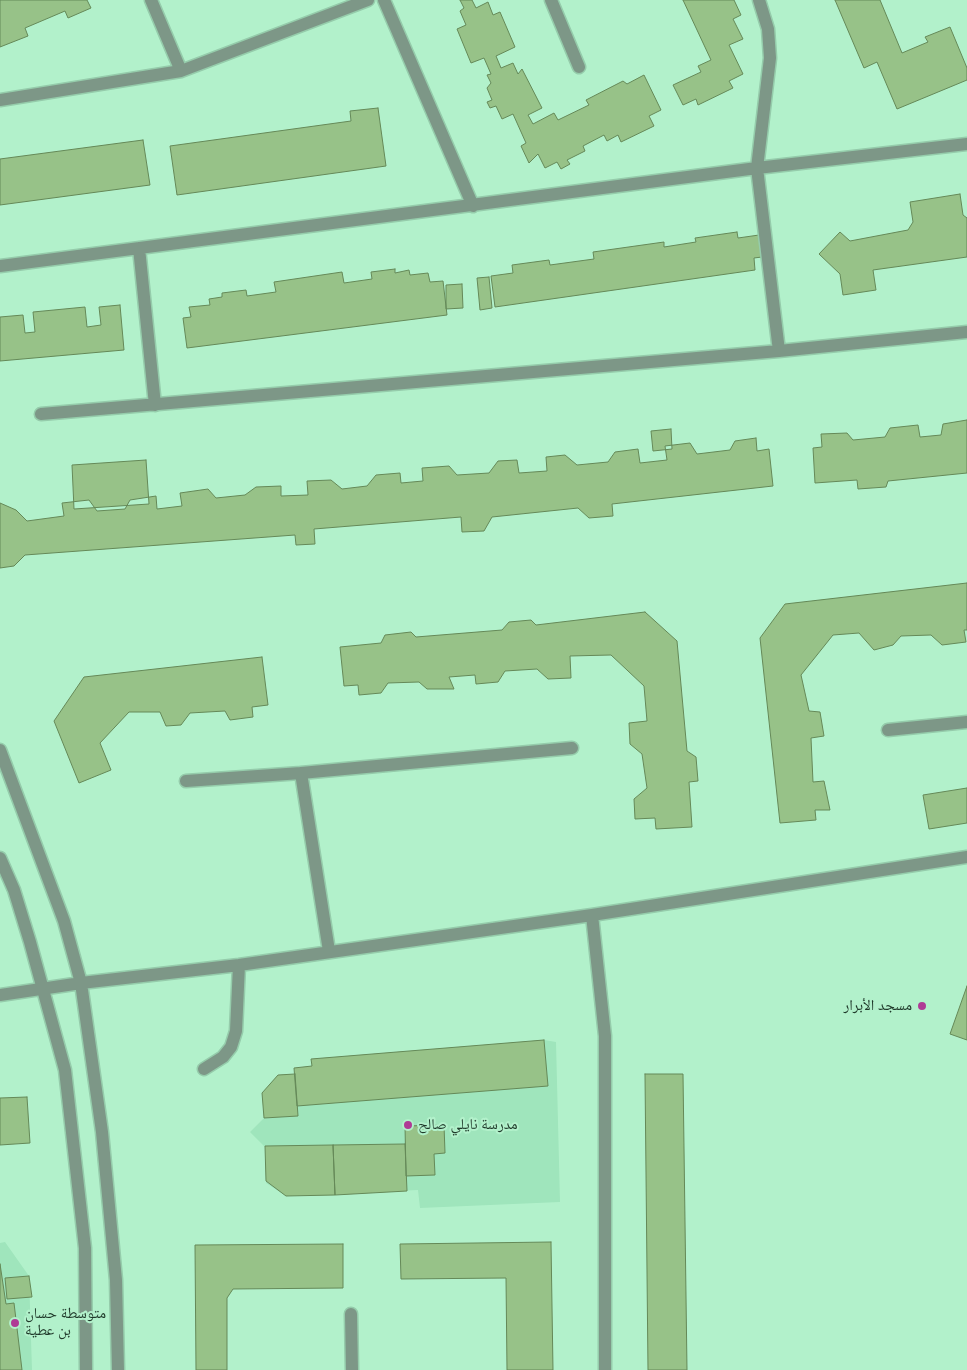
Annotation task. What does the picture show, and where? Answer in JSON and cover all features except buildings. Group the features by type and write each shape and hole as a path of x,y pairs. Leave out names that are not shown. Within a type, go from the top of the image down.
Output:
{"street":[{"path":"151,0 181,71"},
{"path":"0,100 181,71 368,0"},
{"path":"384,0 473,206"},
{"path":"551,0 579,67"},
{"path":"759,0 768,29 770,58 757,168 779,351"},
{"path":"0,266 757,168 967,144"},
{"path":"138,248 155,405"},
{"path":"41,414 779,351 967,332"},
{"path":"888,730 967,722"},
{"path":"186,781 301,773 572,748"},
{"path":"0,750 64,921 81,983 102,1132 116,1280 118,1370"},
{"path":"301,773 329,951"},
{"path":"0,995 592,915 967,857"},
{"path":"0,858 14,890 65,1070 85,1248 86,1370"},
{"path":"592,915 605,1036 605,1370"},
{"path":"204,1068 223,1057 231,1047 236,1031 239,964"},
{"path":"352,1314 352,1370"}],"shaded area":[{"name":"مدرسة نايلي صالح","path":"544,1040 556,1042 560,1202 420,1208 418,1190 286,1196 266,1183 265,1147 250,1132 264,1118 262,1093 278,1075 295,1074 294,1068 312,1066 311,1059"},
{"name":"متوسطة حسان بن عطية","path":"5,1242 29,1276 32,1370 0,1370 0,1243"}],"place":[{"name":"مسجد الأبرار","path":"922,1006"},
{"name":"مدرسة نايلي صالح","path":"408,1125"},
{"name":"متوسطة حسان بن عطية","path":"15,1323"}]}
